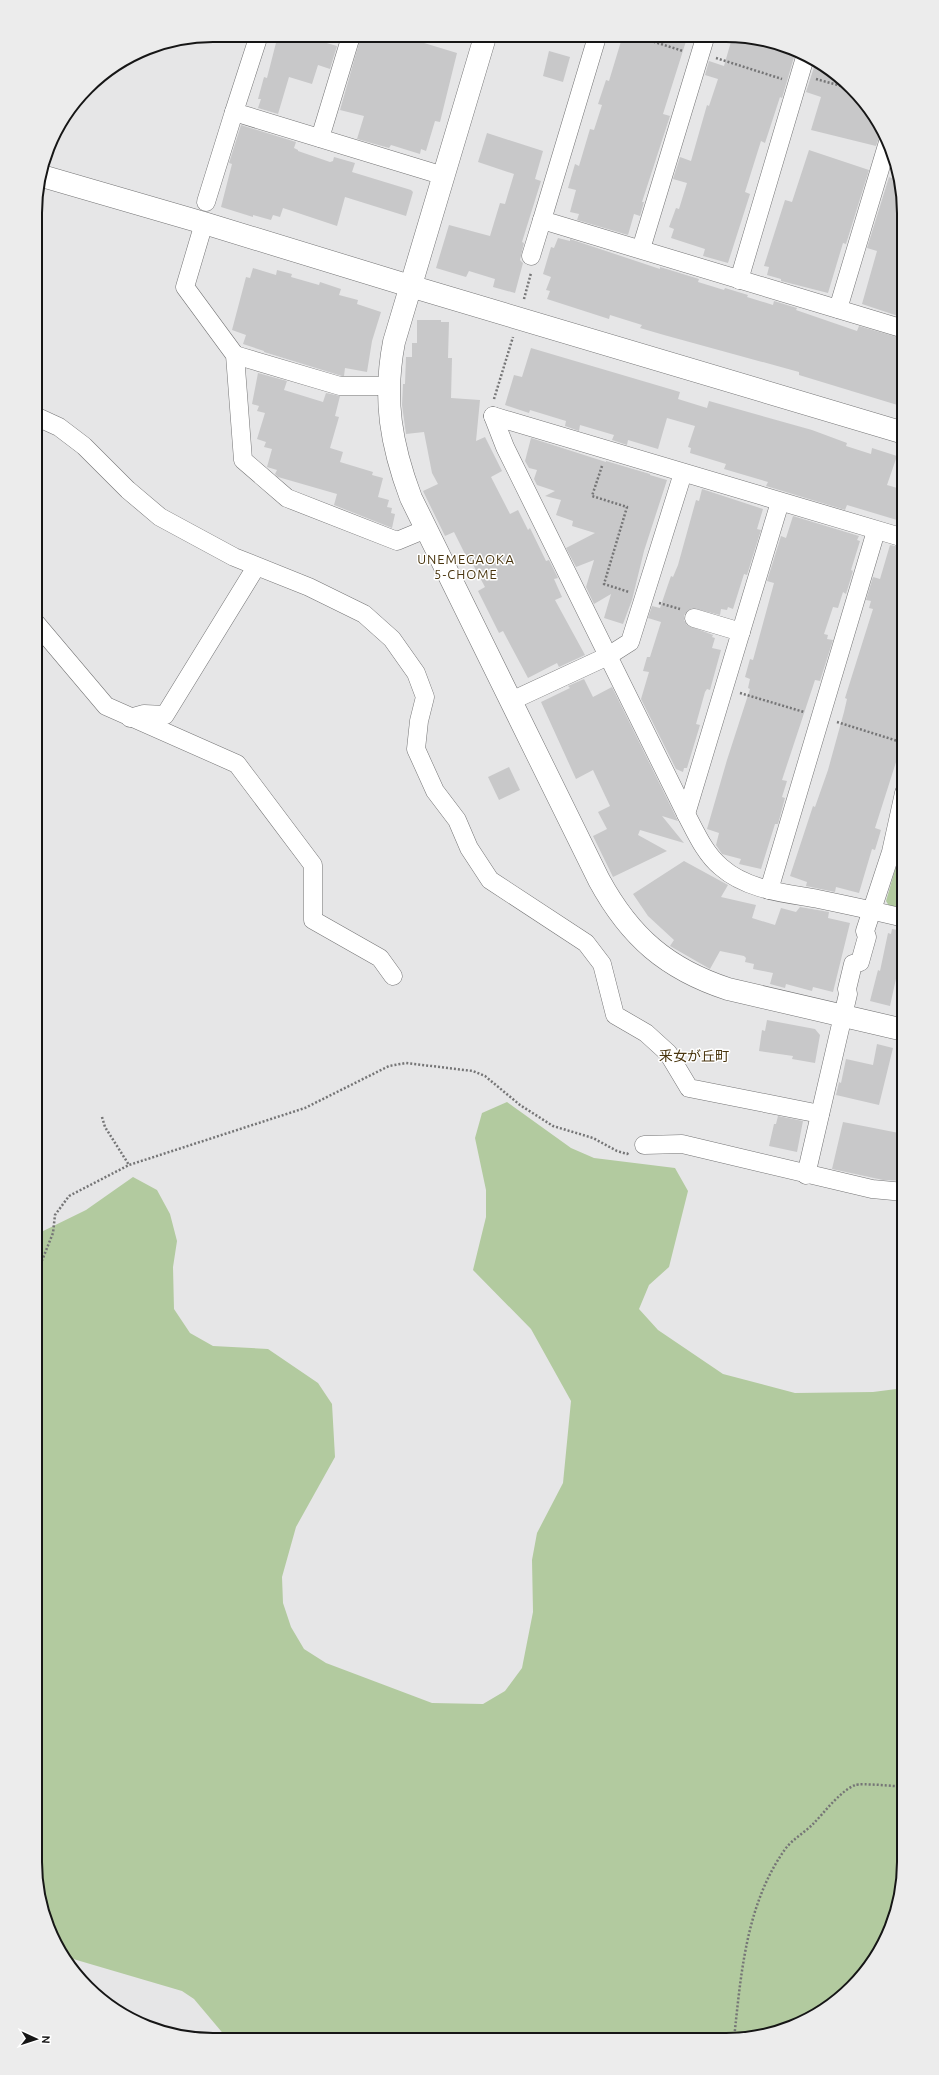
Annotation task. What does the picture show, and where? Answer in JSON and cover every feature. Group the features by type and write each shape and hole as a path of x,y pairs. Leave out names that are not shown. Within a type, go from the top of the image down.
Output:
{"street":[{"path":"257,42 234,112 185,287 235,355 243,460 287,498 397,541 426,529"},
{"path":"320,138 349,42"},
{"path":"484,42 410,286 394,342 390,365 390,429 398,465 411,498 610,900 623,919 648,945 673,965 709,983 843,1017 897,1029"},
{"path":"531,256 595,42"},
{"path":"641,249 702,49"},
{"path":"739,280 804,61"},
{"path":"234,112 444,176"},
{"path":"838,309 885,151"},
{"path":"46,177 205,213 410,286 897,431"},
{"path":"542,220 897,327"},
{"path":"235,355 340,386 389,386"},
{"path":"897,536 493,416 505,447 700,841 721,867 745,882 769,890 897,916"},
{"path":"42,419 59,427 84,446 128,490 160,517 256,567 309,587 364,614 392,639 416,673 425,697 419,721 416,749 435,791 457,820 469,848 490,880 586,943 602,964 614,1015 646,1033 668,1053 689,1088 820,1114"},
{"path":"511,701 608,656 630,642 683,473"},
{"path":"686,814 780,502"},
{"path":"769,890 876,531"},
{"path":"129,718 144,714 165,715 256,567"},
{"path":"694,618 741,632"},
{"path":"42,630 106,706 129,718 237,764 313,865 313,920 380,958 393,976"},
{"path":"806,1175 843,1017 848,994 847,989 854,964 860,962 867,937 865,931 891,852 897,825"},
{"path":"644,1145 682,1144 806,1175 872,1189 897,1191"}],"path":[{"path":"664,42 702,49 799,79 842,87"},
{"path":"607,450 592,496 628,506 604,584 644,597 651,601 695,613 694,618"},
{"path":"42,1260 53,1233 55,1215 70,1196 129,1165 305,1108 389,1066 406,1063 465,1069 485,1076 520,1105 553,1126 593,1138 617,1151 627,1154 644,1145"},
{"path":"102,1117 105,1127 129,1165"},
{"path":"735,2033 740,1984 755,1906 770,1873 787,1847 805,1832 841,1795 856,1785 897,1787"}],"green space":[{"path":"897,863 897,910 891,909 886,901"},
{"path":"507,1102 571,1148 594,1158 675,1168 688,1191 669,1267 649,1285 639,1309 658,1330 723,1374 795,1393 873,1392 897,1389 897,1873 894,1895 888,1917 879,1938 874,1948 855,1975 839,1991 812,2010 781,2024 759,2030 737,2033 223,2033 194,1999 182,1991 72,1959 65,1948 51,1917 45,1895 42,1873 42,1232 86,1210 133,1177 157,1190 170,1214 177,1241 173,1267 174,1309 190,1333 213,1346 268,1349 318,1383 332,1404 335,1457 296,1527 282,1577 283,1603 291,1627 304,1649 326,1663 432,1703 483,1704 505,1691 522,1668 533,1612 532,1560 537,1533 563,1483 571,1401 531,1329 473,1270 486,1217 486,1190 475,1138 482,1113"}],"building":[{"path":"276,42 323,42 337,46 330,69 318,65 312,84 289,77 278,114 258,108 261,99 258,99 264,77 267,78"},
{"path":"359,42 421,42 457,53 440,122 435,121 426,151 421,149 420,154 391,145 389,148 357,139 364,116 340,110"},
{"path":"621,42 686,42 663,114 670,116 642,202 644,202 640,216 634,214 628,235 577,220 579,214 570,212 576,190 568,188 575,164 579,166 590,129 594,130 602,105 598,104 606,80 609,81"},
{"path":"731,42 759,45 781,51 794,57 782,98 780,97 765,143 761,141 745,192 750,194 728,263 703,256 705,249 671,238 674,229 669,227 676,208 679,209 687,183 673,179 680,157 691,161 707,105 709,106 718,79 705,75 709,61 724,66"},
{"path":"549,51 570,57 563,82 543,76"},
{"path":"814,66 839,84 862,109 879,137 876,146 811,130 821,97 806,92"},
{"path":"241,125 296,142 294,148 298,151 330,162 333,161 334,157 355,163 352,172 411,190 413,192 406,216 345,197 337,226 283,208 280,217 273,215 271,220 253,215 253,217 221,207 232,164 229,163"},
{"path":"487,133 543,151 535,179 541,181 522,242 524,243 520,260 523,263 515,293 493,287 495,279 469,271 466,277 436,268 449,225 490,236 500,203 505,204 514,174 478,162"},
{"path":"809,150 869,170 846,244 843,243 828,293 781,281 781,279 767,275 769,267 764,266 785,200 792,202"},
{"path":"889,177 894,179 897,202 897,316 862,304 877,251 867,248"},
{"path":"558,238 570,241 570,239 660,269 660,267 699,279 698,282 724,290 725,288 748,295 747,297 773,305 774,301 797,308 796,310 857,331 859,326 897,337 897,405 799,375 799,372 640,328 642,325 610,315 609,319 547,299 550,291 546,290 551,277 543,274 551,247 554,248"},
{"path":"253,268 276,275 277,270 292,274 291,277 319,285 320,282 341,289 339,295 358,300 357,304 381,312 372,341 367,372 345,368 344,376 342,376 243,344 246,335 232,330 246,277 250,278"},
{"path":"417,320 441,320 441,322 449,322 448,358 452,358 451,398 480,400 476,441 485,437 502,471 491,477 510,514 518,510 528,530 530,528 546,561 549,560 558,578 554,579 562,597 555,600 585,655 559,667 557,663 528,678 503,631 499,633 478,591 485,587 471,561 469,562 454,532 445,536 423,491 438,484 432,473 424,432 406,434 402,405 403,384 405,384 406,357 412,357 412,343 417,343"},
{"path":"531,348 680,392 678,399 707,408 709,401 812,430 847,443 846,446 871,454 872,448 897,456 887,485 897,488 897,520 847,505 845,510 766,486 768,482 724,469 726,464 690,453 691,448 688,447 695,426 667,418 658,449 628,440 627,445 612,440 614,435 580,425 579,431 565,426 566,421 530,410 529,413 505,405 514,375 522,377"},
{"path":"258,373 287,381 284,390 323,402 326,393 340,396 335,416 339,417 330,448 343,452 340,462 373,472 372,475 383,478 378,497 389,500 387,507 392,508 391,513 395,514 392,528 334,505 337,494 278,477 275,474 277,470 267,467 272,449 264,447 266,442 257,439 265,413 257,411 259,406 252,404"},
{"path":"531,438 667,480 644,551 632,600 623,624 604,618 611,594 594,604 586,587 594,560 576,567 566,548 595,533 572,526 573,521 556,515 561,500 545,496 555,491 537,485 534,479 537,470 529,468 525,461"},
{"path":"702,489 763,509 757,529 761,530 747,575 744,574 733,609 728,607 727,610 721,609 720,615 692,608 684,615 684,620 687,625 713,635 712,637 715,638 712,648 721,650 710,690 707,689 705,692 696,724 700,725 687,768 684,768 683,772 676,769 641,699 649,672 643,671 647,657 650,657 661,622 648,618 652,606 660,608 671,576 673,577 678,565 696,500 699,501"},
{"path":"793,516 859,536 857,540 860,541 851,570 853,571 846,594 843,592 838,608 833,607 824,634 828,635 827,639 833,640 820,681 815,680 782,780 787,781 782,797 785,798 778,824 775,824 761,869 739,864 741,859 722,854 716,845 719,833 707,829 750,689 748,688 750,679 745,677 750,659 753,660 774,583 767,581 781,536 786,538"},
{"path":"890,545 897,546 897,759 875,828 881,830 875,850 872,849 859,893 836,887 835,892 806,886 807,882 790,876 813,806 815,807 828,770 844,712 847,699 845,698 873,609 869,608 871,601 866,600 873,577 880,579"},
{"path":"584,679 593,697 612,687 678,821 662,816 684,843 640,830 638,835 667,851 613,877 593,836 607,829 598,812 610,806 593,770 576,779 541,702 570,688 568,686"},
{"path":"509,767 520,790 499,800 488,777"},
{"path":"684,861 728,885 721,897 756,905 752,918 775,925 781,908 796,912 800,907 829,912 828,918 850,923 833,992 813,987 812,991 786,984 785,988 770,984 773,973 753,969 754,964 745,962 746,958 744,956 720,951 710,969 670,946 674,940 648,916 633,894"},
{"path":"892,929 897,930 897,974 890,1006 870,1001 878,970 880,971 888,933 891,934"},
{"path":"767,1020 815,1029 820,1035 815,1063 792,1059 793,1056 759,1051 762,1030 765,1031"},
{"path":"877,1044 893,1048 879,1105 836,1095 839,1082 841,1083 846,1059 873,1065"},
{"path":"778,1116 803,1121 797,1152 769,1146 774,1124 776,1124"},
{"path":"843,1122 897,1133 897,1181 883,1180 832,1169"}],"district":[{"name":"UNEMEGAOKA 5-CHOME","path":"466,566"},
{"name":"釆女が丘町","path":"694,1056"}]}
